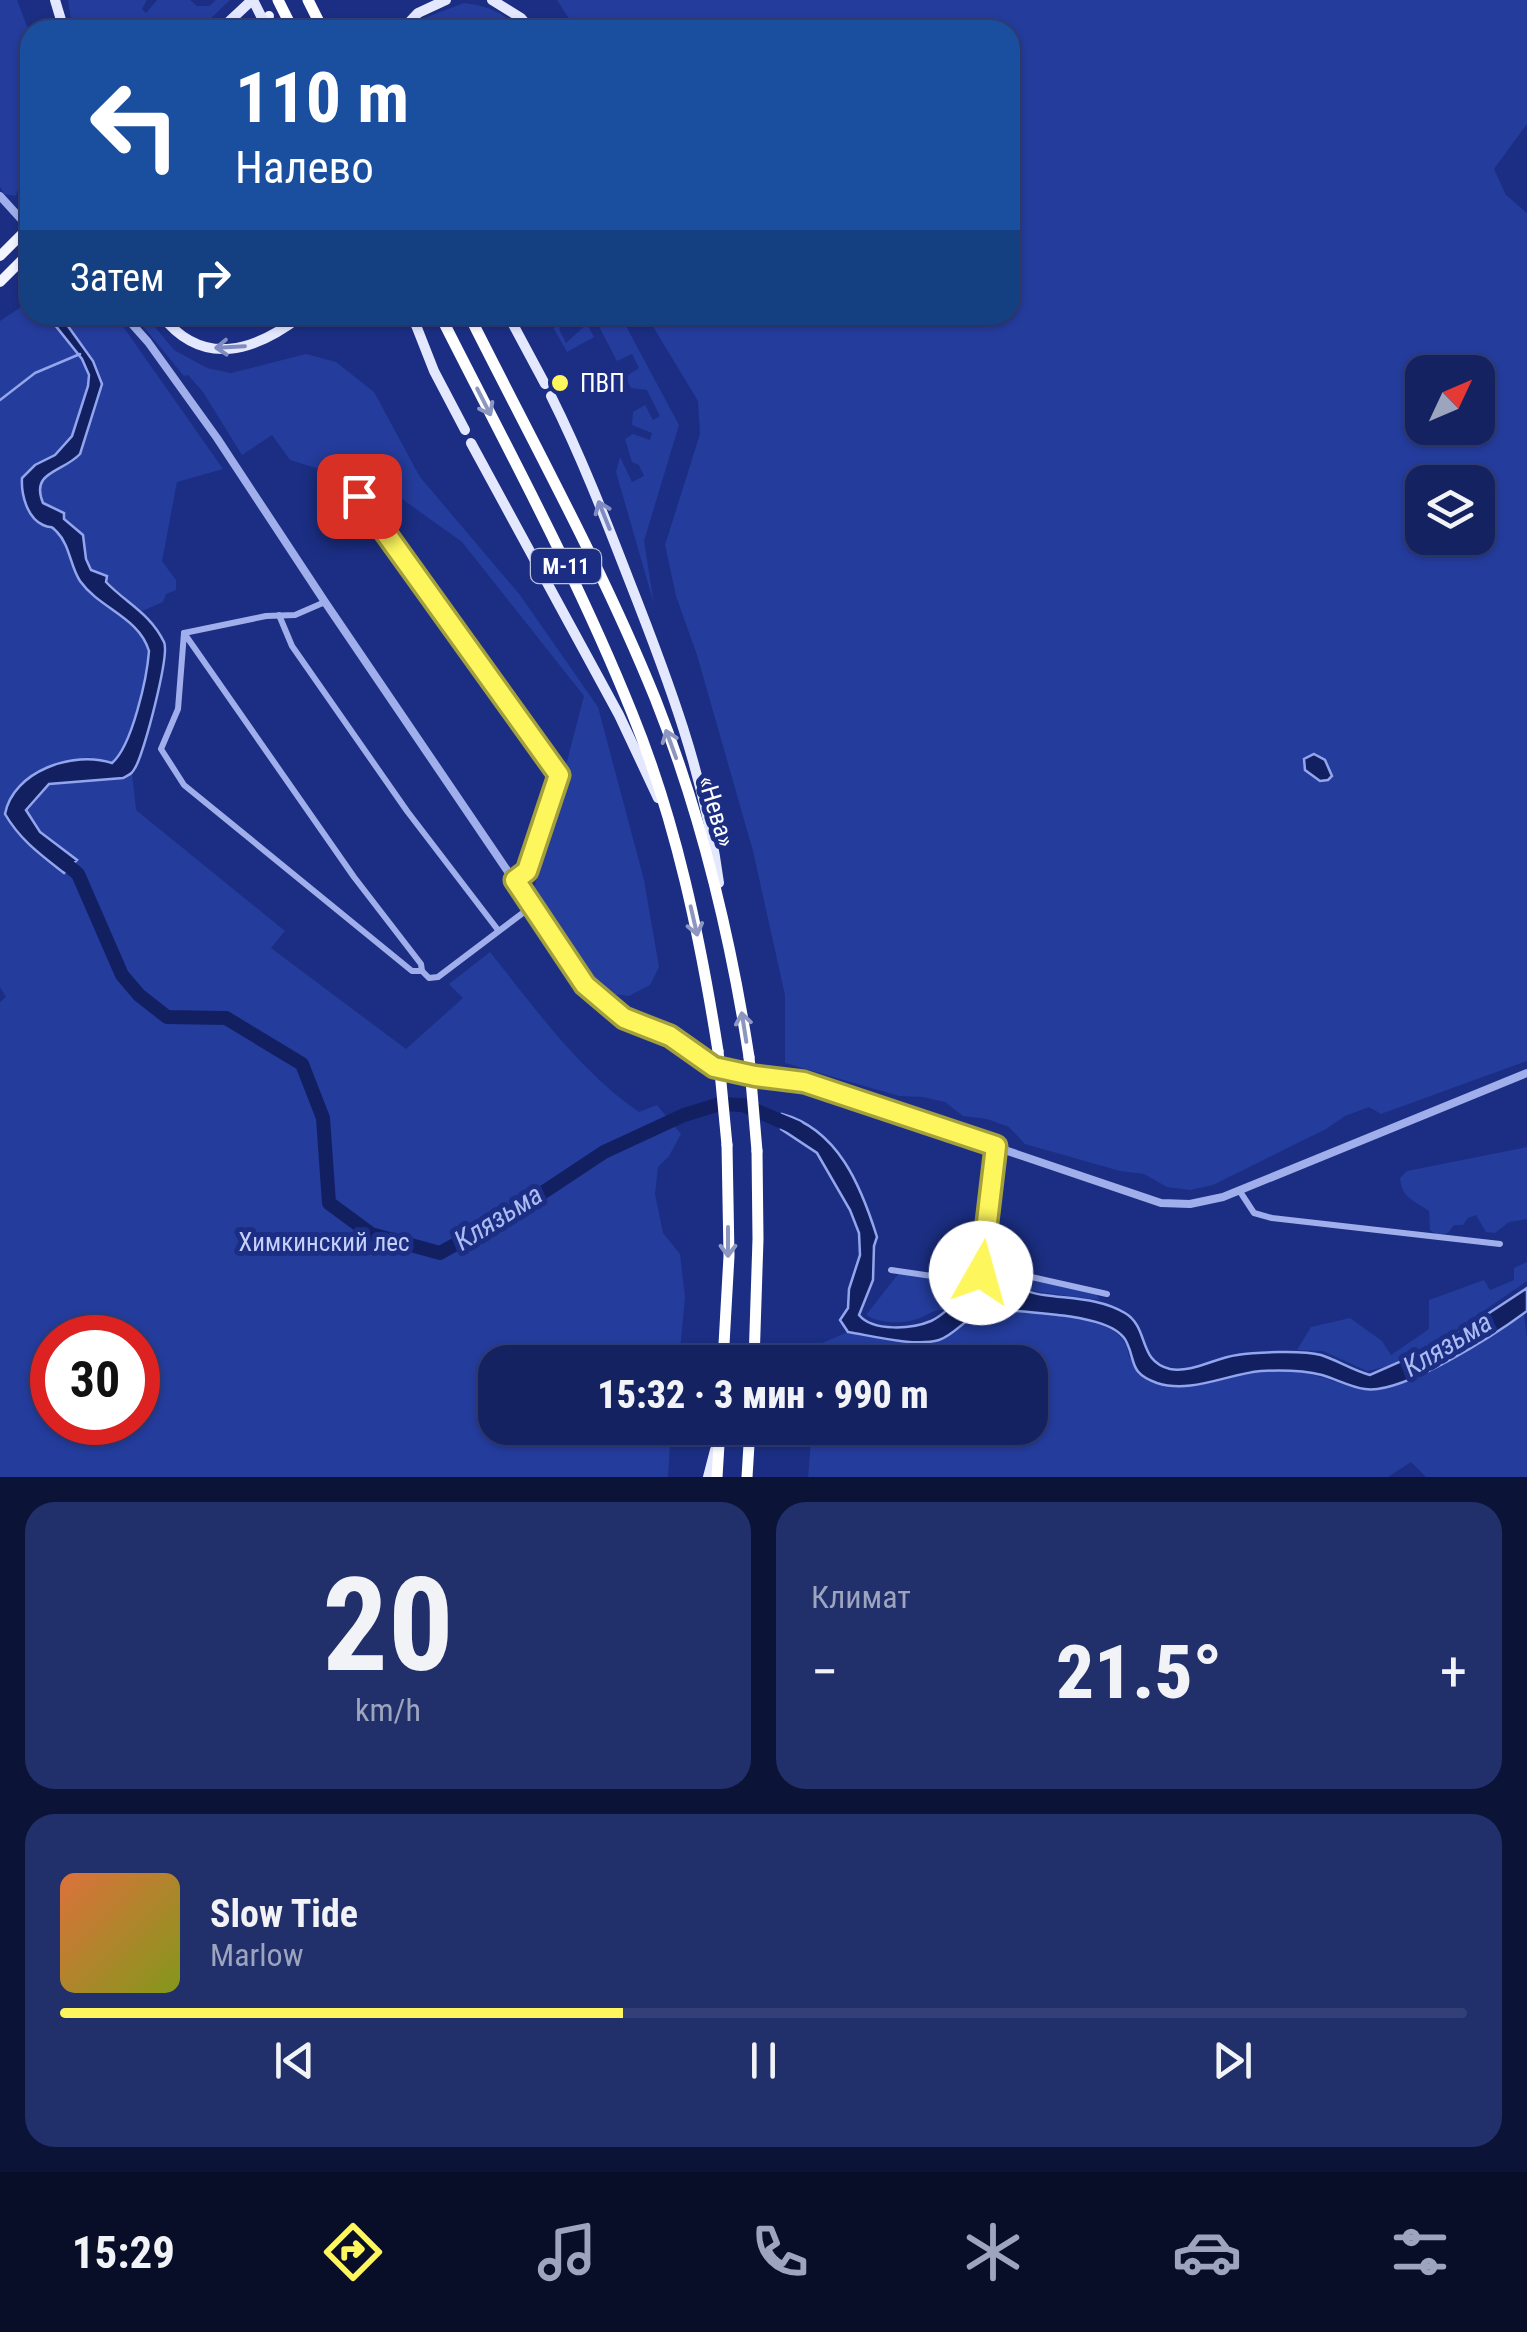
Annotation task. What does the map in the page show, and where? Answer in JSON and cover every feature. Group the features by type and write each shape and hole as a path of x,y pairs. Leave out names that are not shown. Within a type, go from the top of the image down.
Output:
{"highway":[{"path":"265,20 269,16"},
{"path":"0,256 20,237"},
{"path":"0,282 20,262"},
{"name":"«Нева»","path":"445,325 594,626 632,713 671,826 707,981 718,1052 727,1145 724,1345"},
{"name":"«Нева»","path":"474,325 582,540 654,698 689,793 722,904 749,1057 757,1150 755,1345"},
{"path":"717,1477 719,1445"},
{"path":"748,1445 749,1477"}],"main road":[{"path":"231,20 252,0"},
{"path":"269,16 284,0"},
{"path":"411,20 446,0"},
{"path":"492,0 523,20"},
{"path":"172,325 190,341 233,350 273,336 288,325"},
{"path":"416,325 464,430"},
{"path":"513,325 545,384"},
{"name":"М-11","path":"551,396 584,463 670,685 712,831 722,904"},
{"name":"М-11","path":"471,443 619,714 671,826"},
{"path":"708,1477 716,1445"}],"street":[{"path":"0,196 20,217"},
{"path":"133,325 217,438 585,985 624,1018 670,1036 699,1059 714,1067 755,1076 804,1082 1160,1203 1190,1204 1240,1190 1527,1073"},
{"path":"359,496 559,775 527,871 515,880"},
{"path":"184,633 295,615 324,602"},
{"path":"279,616 292,646 407,812 498,930"},
{"path":"184,633 429,978 438,978 532,906"},
{"path":"184,633 178,709 160,749 163,756 184,785 412,971 422,971"},
{"path":"981,1273 996,1146"},
{"path":"1240,1190 1254,1213 1272,1218 1500,1244"},
{"path":"891,1270 966,1280 981,1273 1027,1276 1107,1294"}],"green space":[{"path":"0,0 17,0 25,20 20,20 20,181 16,196 4,194 0,187"},
{"path":"68,0 147,0 142,9 146,13 157,0 190,0 197,6 209,6 216,0 230,0 209,20 71,20"},
{"path":"557,0 1527,0 1527,124 1494,169 1506,195 1527,213 1527,1061 1381,1114 1369,1107 1345,1116 1213,1185 1190,1190 1167,1187 1144,1174 1025,1144 1009,1127 963,1116 945,1102 899,1096 785,1063 785,995 753,851 697,655 676,596 665,545 700,434 698,401 652,325 1020,325 1020,20 570,20"},
{"path":"464,3 495,11 508,20 419,20"},
{"name":"Химкинский лес","path":"20,308 20,325 55,325 82,359 89,381 73,436 51,458 26,473 22,484 42,525 51,528 63,541 82,583 137,630 149,651 137,710 126,742 112,763 89,757 53,764 11,825 35,851 64,872 77,859 35,826 25,811 49,784 123,778 132,773 136,810 285,931 271,948 406,1049 463,998 449,984 490,952 559,1038 597,1078 639,1112 657,1105 681,1134 658,1167 655,1194 663,1233 680,1254 685,1297 681,1345 478,1345 478,1445 670,1445 668,1477 0,1477 0,1002 6,997 0,987 0,321"},
{"path":"67,325 122,325 223,469 177,482 162,561 176,580 176,590 166,594 163,602 142,611 91,570 83,535 43,503 39,492 45,476 80,454 102,384 93,361"},
{"path":"142,325 153,325 174,350 207,368 231,373 306,354 336,362 374,392 420,477 520,595 598,707 644,880 659,967 650,985 629,996 601,993 533,892 584,696 462,542 391,491 290,460 272,435 242,455 203,392 188,375 184,376"},
{"path":"555,325 562,325 559,329 566,343 586,325 594,337 567,352"},
{"path":"598,325 625,325 679,425 644,541 654,604 616,472 620,457 632,482 644,476 639,465 632,462 625,439 633,434 650,440 652,433 632,425 633,412 645,405 653,420 660,416 647,390 631,388 625,377 639,368 632,354 617,361"},
{"path":"1527,1147 1527,1219 1509,1222 1495,1233 1486,1232 1476,1215 1438,1235 1430,1230 1429,1211 1410,1198 1401,1185 1400,1178 1407,1171"},
{"path":"1527,1262 1527,1281 1450,1334 1389,1366 1367,1371 1323,1351 1297,1350 1311,1327 1350,1318 1382,1341 1391,1355 1429,1329 1429,1300 1484,1280 1490,1290 1514,1280 1514,1268"},
{"path":"899,1273 962,1282 981,1276 1042,1281 1096,1294 1100,1300 1039,1292 1012,1284 982,1287 956,1299 945,1310 914,1320 889,1322 866,1315"},
{"path":"999,1309 1096,1323 1113,1331 1124,1342 1129,1357 1159,1384 1206,1383 1282,1370 1365,1389 1382,1389 1424,1374 1524,1314 1527,1477 1426,1477 1411,1462 1388,1477 808,1477 811,1445 1048,1445 1048,1345 820,1345 848,1332 898,1340 939,1340 980,1312"}],"water":[{"path":"55,325 67,325 93,361 102,384 80,454 44,478 40,492 43,503 64,513 64,519 83,535 91,570 107,576 106,582 152,623 165,650 150,725 132,772 123,778 49,784 26,810 40,832 77,860 64,873 17,832 5,814 10,799 32,776 64,762 80,759 112,763 132,727 149,651 128,621 88,591 61,537 53,528 37,522 24,498 22,478 35,465 55,455 72,436 88,386 89,375 82,359"},
{"path":"1314,754 1325,760 1332,776 1328,780 1320,781 1305,770 1304,759"},
{"path":"782,1114 818,1132 832,1146 863,1198 877,1237 873,1280 859,1315 873,1324 923,1324 976,1293 1014,1288 1096,1302 1125,1313 1138,1327 1153,1359 1170,1369 1187,1369 1237,1355 1291,1352 1321,1355 1370,1375 1445,1342 1527,1288 1527,1311 1424,1373 1402,1383 1365,1389 1322,1375 1284,1371 1261,1371 1183,1386 1157,1383 1138,1371 1127,1343 1117,1331 1067,1316 984,1312 944,1338 929,1342 848,1332 840,1320 848,1308 849,1289 860,1255 859,1233 817,1153 781,1129"}],"waterway":[{"path":"0,400 35,373 80,354"},
{"name":"Клязьма","path":"58,857 78,874 122,975 139,995 167,1017 226,1018 302,1064 323,1118 329,1203 371,1234 440,1253 515,1211 604,1152 684,1115 720,1104 743,1105 797,1128"}],"place":[{"name":"ПВП","path":"560,383"}],"route":[{"path":"359,496 559,775 527,871 515,880 585,985 624,1018 670,1036 714,1067 804,1082 996,1146 981,1273"}]}
